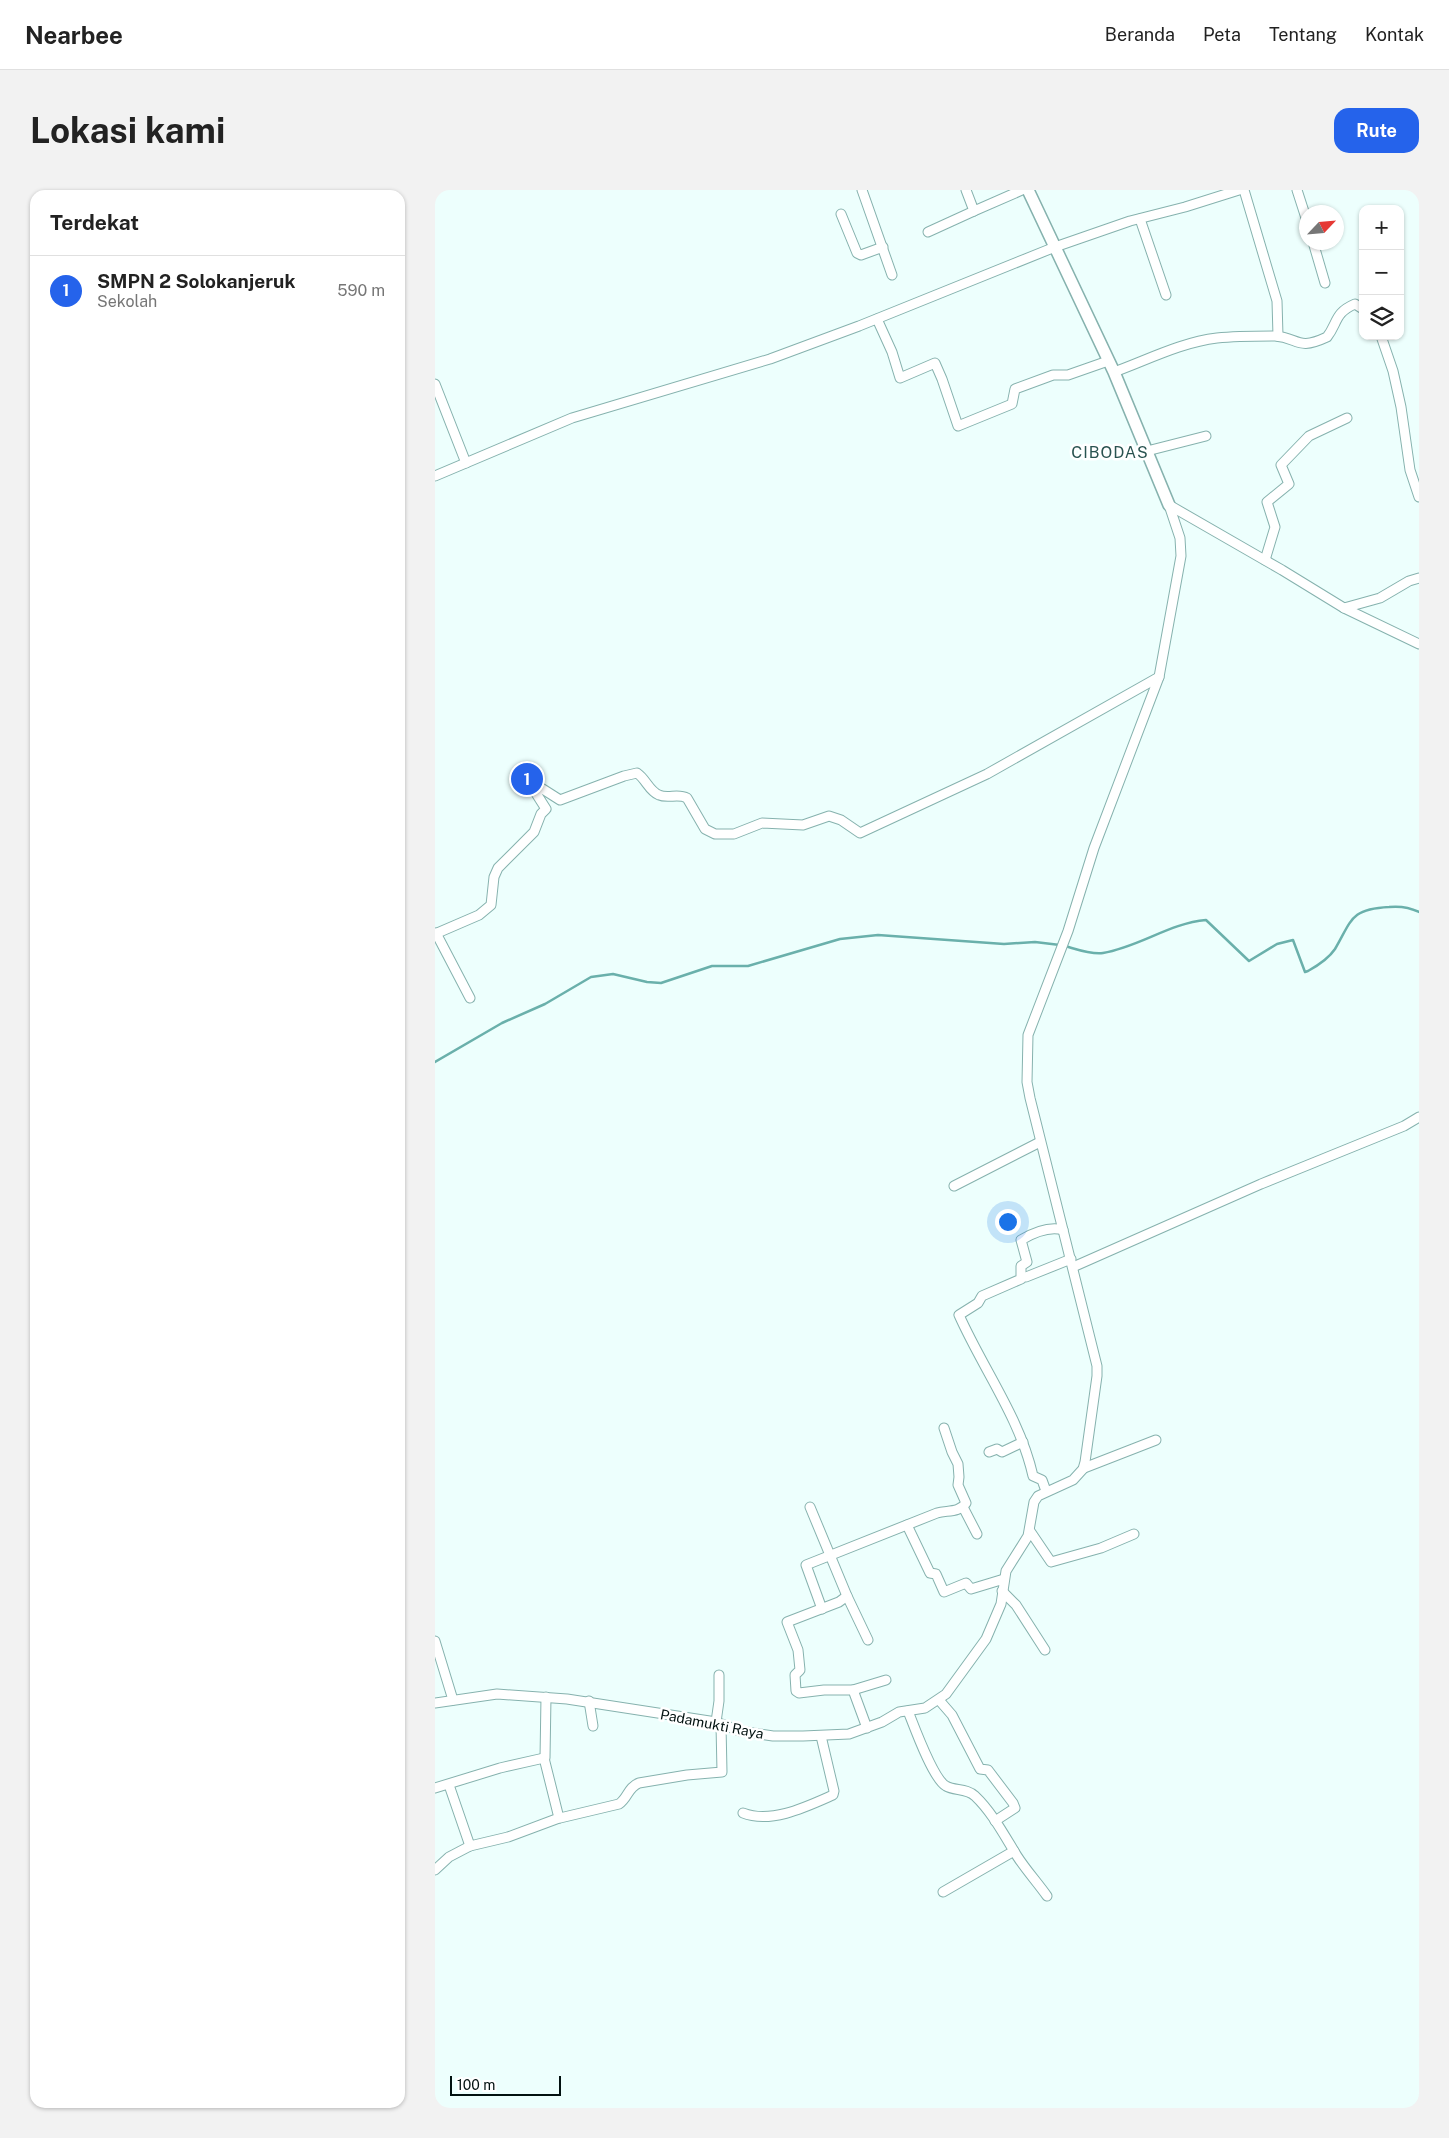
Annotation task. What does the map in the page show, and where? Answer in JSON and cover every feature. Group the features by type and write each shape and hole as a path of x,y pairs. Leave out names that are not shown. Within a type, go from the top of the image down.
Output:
{"main road":[{"path":"1028,190 1114,372 1169,505"}],"street":[{"path":"862,190 892,275"},
{"path":"966,190 974,211"},
{"path":"928,232 1022,190"},
{"path":"435,476 572,418 770,359 877,319 1055,247 1140,219 1239,190"},
{"path":"1244,190 1277,301 1278,336"},
{"path":"1297,190 1302,205"},
{"path":"841,214 857,253 861,255 883,247"},
{"path":"1140,219 1166,294"},
{"path":"1315,250 1325,283"},
{"path":"1114,372 1182,347 1215,338 1278,336 1299,344 1309,344 1327,337 1333,322 1346,308 1355,304 1359,306"},
{"path":"877,319 892,352 900,378 935,363 959,426 1012,404 1015,389 1053,375 1069,375 1108,361"},
{"path":"1382,340 1393,371 1401,407 1410,470 1419,497"},
{"path":"435,384 466,463"},
{"path":"1265,560 1275,527 1267,502 1289,484 1281,465 1309,436 1347,418"},
{"path":"1147,451 1206,436"},
{"path":"1169,505 1265,560 1343,608 1419,644"},
{"path":"1083,1468 1097,1376 1093,1351 1040,1142 1027,1082 1028,1035 1061,949 1094,848 1159,677 1181,556 1179,538 1169,505"},
{"path":"1343,608 1380,598 1409,580 1419,578"},
{"path":"471,998 435,934 487,910 491,905 494,877 498,868 534,832 541,814 546,808 527,779 560,800 637,773 651,790 659,795 680,795 687,798 705,829 715,834 735,834 762,823 803,824 829,816 841,820 860,833 987,774 1159,677"},
{"path":"1026,1277 1072,1263 1404,1126 1419,1117"},
{"path":"954,1186 1040,1142"},
{"path":"1063,1230 1058,1228 1034,1232 1021,1240 1027,1262 1021,1266 1021,1279 982,1296 978,1302 959,1315 1023,1442 1032,1466 1032,1475 1042,1480 1046,1491 1073,1480 1083,1468 1156,1440"},
{"path":"944,1428 951,1452 958,1464 959,1477 957,1485 965,1503 963,1507 977,1534"},
{"path":"989,1452 997,1449 1002,1452 1023,1442"},
{"name":"Padamukti Raya","path":"435,1703 452,1696 497,1694 589,1701 718,1723 739,1731 773,1736 849,1734 867,1728 892,1715 925,1708 946,1694 986,1639 1001,1604 1004,1579 1012,1560 1022,1546 1029,1531 1034,1502 1038,1496 1046,1491"},
{"path":"810,1507 847,1596 868,1640"},
{"path":"822,1609 806,1565 939,1512 951,1512 963,1507"},
{"path":"907,1525 930,1573 936,1574 944,1592 965,1583 971,1589 1004,1579"},
{"path":"1029,1531 1051,1562 1106,1546 1134,1534"},
{"path":"1002,1591 1016,1605 1045,1650"},
{"path":"847,1596 839,1602 787,1622 798,1653 800,1670 795,1675 797,1692 853,1690 886,1680"},
{"path":"435,1640 452,1696"},
{"path":"435,1870 449,1857 470,1846 508,1838 559,1818 619,1804 623,1802 632,1787 639,1783 722,1772 718,1723 719,1675"},
{"path":"853,1690 867,1728"},
{"path":"546,1698 545,1758 559,1818"},
{"path":"939,1700 952,1715 980,1768 988,1770 1013,1803 1015,1808 995,1821"},
{"path":"589,1701 593,1726"},
{"path":"908,1711 919,1739 941,1782 948,1787 969,1792 975,1796 995,1821 1047,1896"},
{"path":"743,1813 756,1818 763,1818 788,1812 833,1795 834,1791 821,1736"},
{"path":"435,1788 504,1767 545,1758"},
{"path":"449,1785 470,1846"},
{"path":"943,1892 1014,1851"}],"waterway":[{"path":"1065,946 1089,952 1103,953 1129,946 1167,930 1206,920 1249,961 1277,944 1293,940 1305,972 1330,956 1349,923 1359,914 1376,908 1393,907 1408,908 1419,912"},
{"path":"435,1062 502,1023 545,1004 591,977 613,974 647,982 661,983 712,966 748,966 840,939 878,935 1004,944 1035,942 1060,945"}],"place":[{"name":"SMPN 2 Solokanjeruk","path":"527,779"}],"district":[{"name":"CIBODAS","path":"1110,452"}]}
